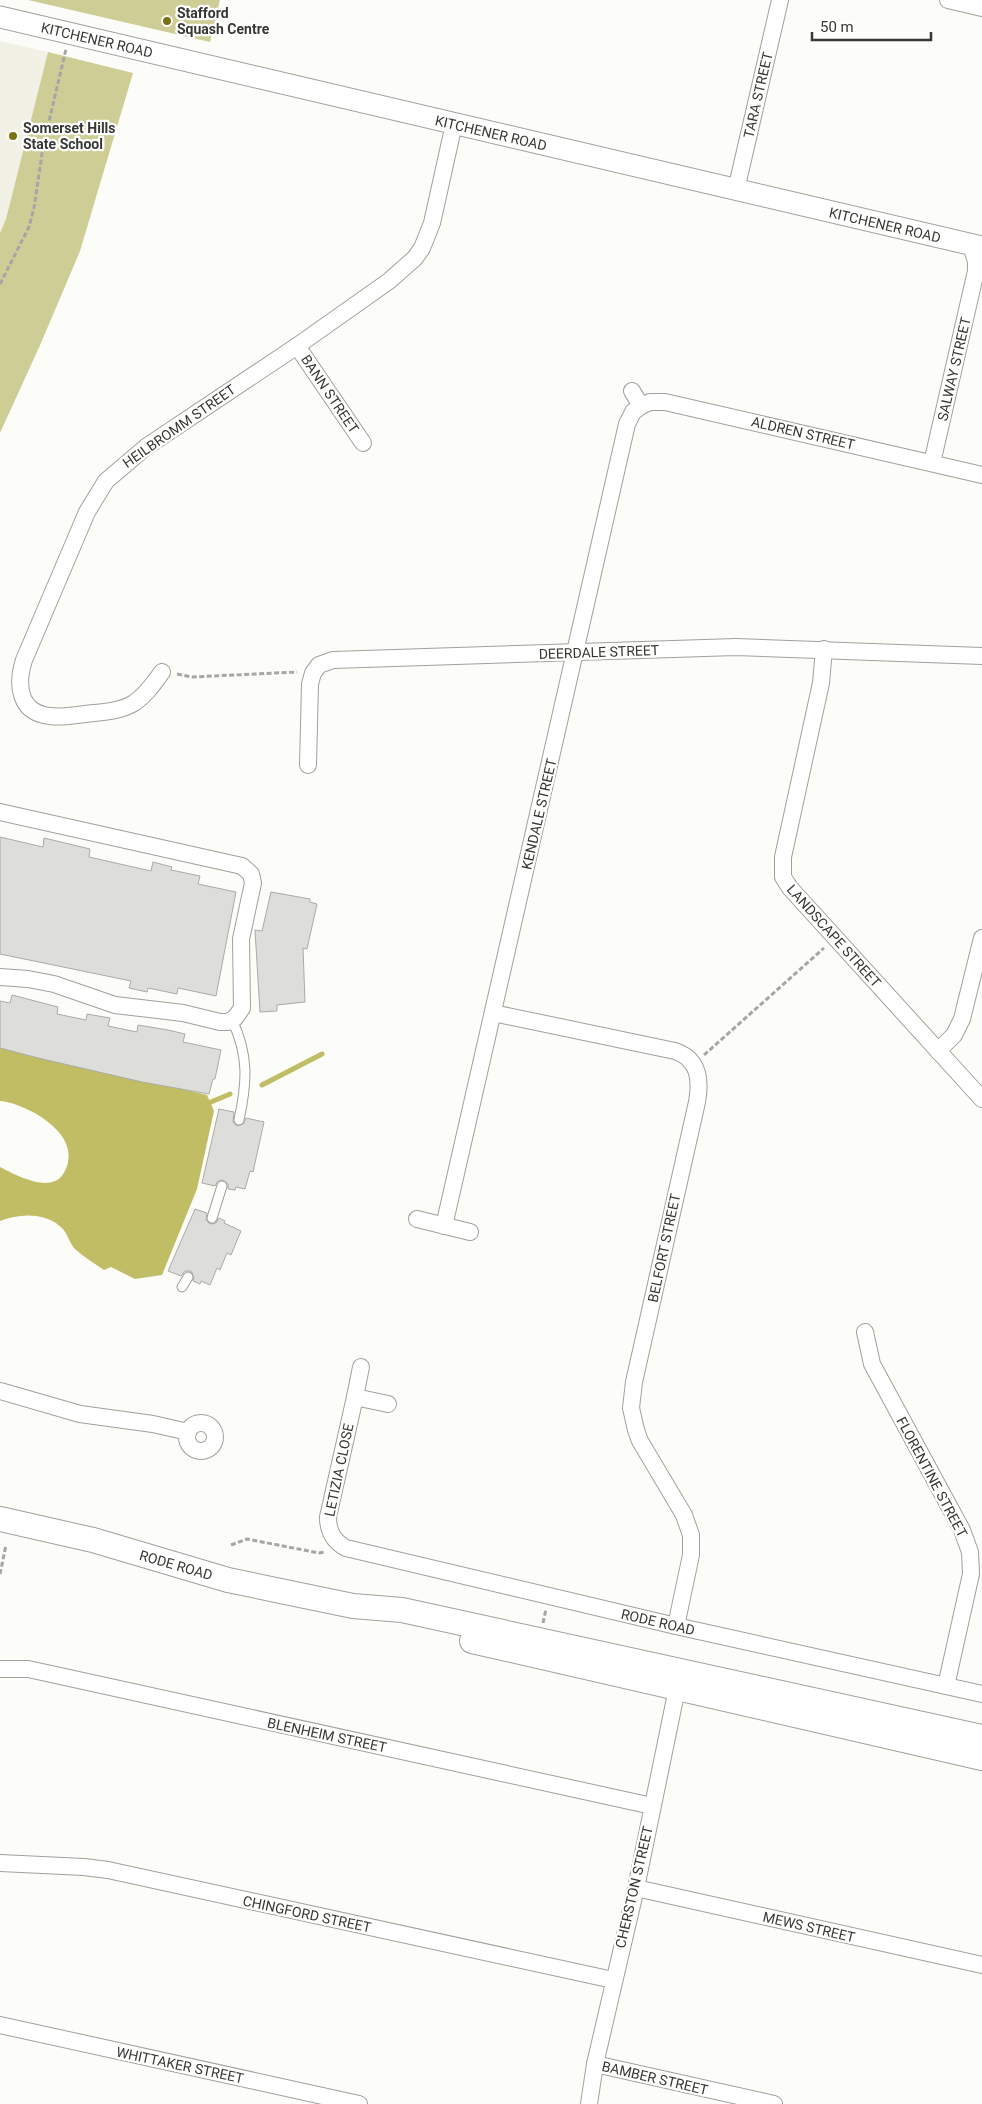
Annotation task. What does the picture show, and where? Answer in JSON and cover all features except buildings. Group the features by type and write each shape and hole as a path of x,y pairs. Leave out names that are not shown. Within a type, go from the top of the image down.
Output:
{"main road":[{"name":"RODE ROAD","path":"0,1518 93,1540 207,1574 353,1606 402,1610 540,1639 679,1679 982,1758"},
{"name":"RODE ROAD","path":"353,1606 399,1624 982,1737"}],"street":[{"name":"TARA STREET","path":"736,190 780,0"},
{"path":"948,0 982,8"},
{"name":"KITCHENER ROAD","path":"0,17 976,246"},
{"name":"HEILBROMM STREET","path":"162,672 153,685 133,704 107,712 58,716 42,715 27,705 20,690 20,672 24,660 87,512 106,481 146,447 297,346 389,281 415,258 422,248 432,222 454,124"},
{"name":"SALWAY STREET","path":"932,463 976,271 976,246"},
{"name":"BANN STREET","path":"297,346 363,443"},
{"path":"632,391 640,406"},
{"name":"ALDREN STREET","path":"640,406 650,402 665,402 982,475"},
{"name":"KENDALE STREET","path":"444,1226 627,424 633,412 640,406"},
{"name":"DEERDALE STREET","path":"313,673 319,665 333,660 736,647 982,656"},
{"name":"LANDSCAPE STREET","path":"824,649 821,683 782,857 782,873 790,888 982,1099"},
{"path":"308,765 310,691 313,673"},
{"path":"0,812 246,868 251,874 253,883 241,939 243,1003 238,1015 232,1020 224,1022 183,1013 126,1008 54,984 28,979 0,977"},
{"path":"938,1051 954,1035 962,1019 982,938"},
{"path":"493,1013 670,1049 685,1055 694,1064"},
{"name":"BELFORT STREET","path":"676,1626 691,1555 691,1535 684,1516 640,1441 631,1408 634,1382 697,1102 700,1085 694,1064"},
{"path":"417,1219 470,1232"},
{"name":"FLORENTINE STREET","path":"865,1332 872,1364 962,1530 970,1552 969,1584 946,1686"},
{"name":"LETIZIA CLOSE","path":"334,1545 329,1529 328,1511 361,1367"},
{"path":"0,1391 80,1414 153,1424 188,1432"},
{"path":"355,1397 388,1404"},
{"name":"RODE ROAD","path":"334,1545 676,1626 982,1694"},
{"name":"BLENHEIM STREET","path":"0,1669 35,1670 652,1806"},
{"name":"CHERSTON STREET","path":"589,2104 595,2064 613,1980 636,1888 679,1679"},
{"name":"CHINGFORD STREET","path":"0,1863 108,1870 613,1980"},
{"name":"MEWS STREET","path":"636,1888 982,1965"},
{"name":"WHITTAKER STREET","path":"0,2025 359,2104"},
{"name":"BAMBER STREET","path":"595,2064 774,2104"}],"lane":[{"path":"232,1020 244,1052 245,1084 239,1120"},
{"path":"212,1218 222,1186"},
{"path":"182,1287 188,1277"}],"path":[{"path":"0,284 29,227 34,208 42,147 70,34"},
{"path":"162,672 192,677 297,672 313,673"},
{"path":"694,1064 835,938"},
{"path":"231,1545 247,1538 319,1553 327,1552 334,1545"},
{"path":"0,1574 6,1545"},
{"path":"540,1639 549,1596"}],"shaded area":[{"name":"Stafford Squash Centre","path":"28,0 220,0 210,42"},
{"name":"Somerset Hills State School","path":"0,41 48,52 6,219 0,233"},
{"path":"48,52 133,73 80,251 0,433 0,233 6,219"},
{"path":"0,1046 207,1095 214,1111 197,1189 162,1275 135,1279 111,1267 104,1270 75,1249 63,1229 49,1219 33,1216 16,1216 0,1221 0,1167 27,1179 49,1183 57,1180 62,1175 69,1157 65,1141 54,1127 25,1108 0,1101"}],"waterway":[{"path":"262,1085 322,1054"},
{"path":"211,1102 230,1094"}],"place":[{"name":"Stafford Squash Centre","path":"167,21"},
{"name":"Somerset Hills State School","path":"13,136"}]}
